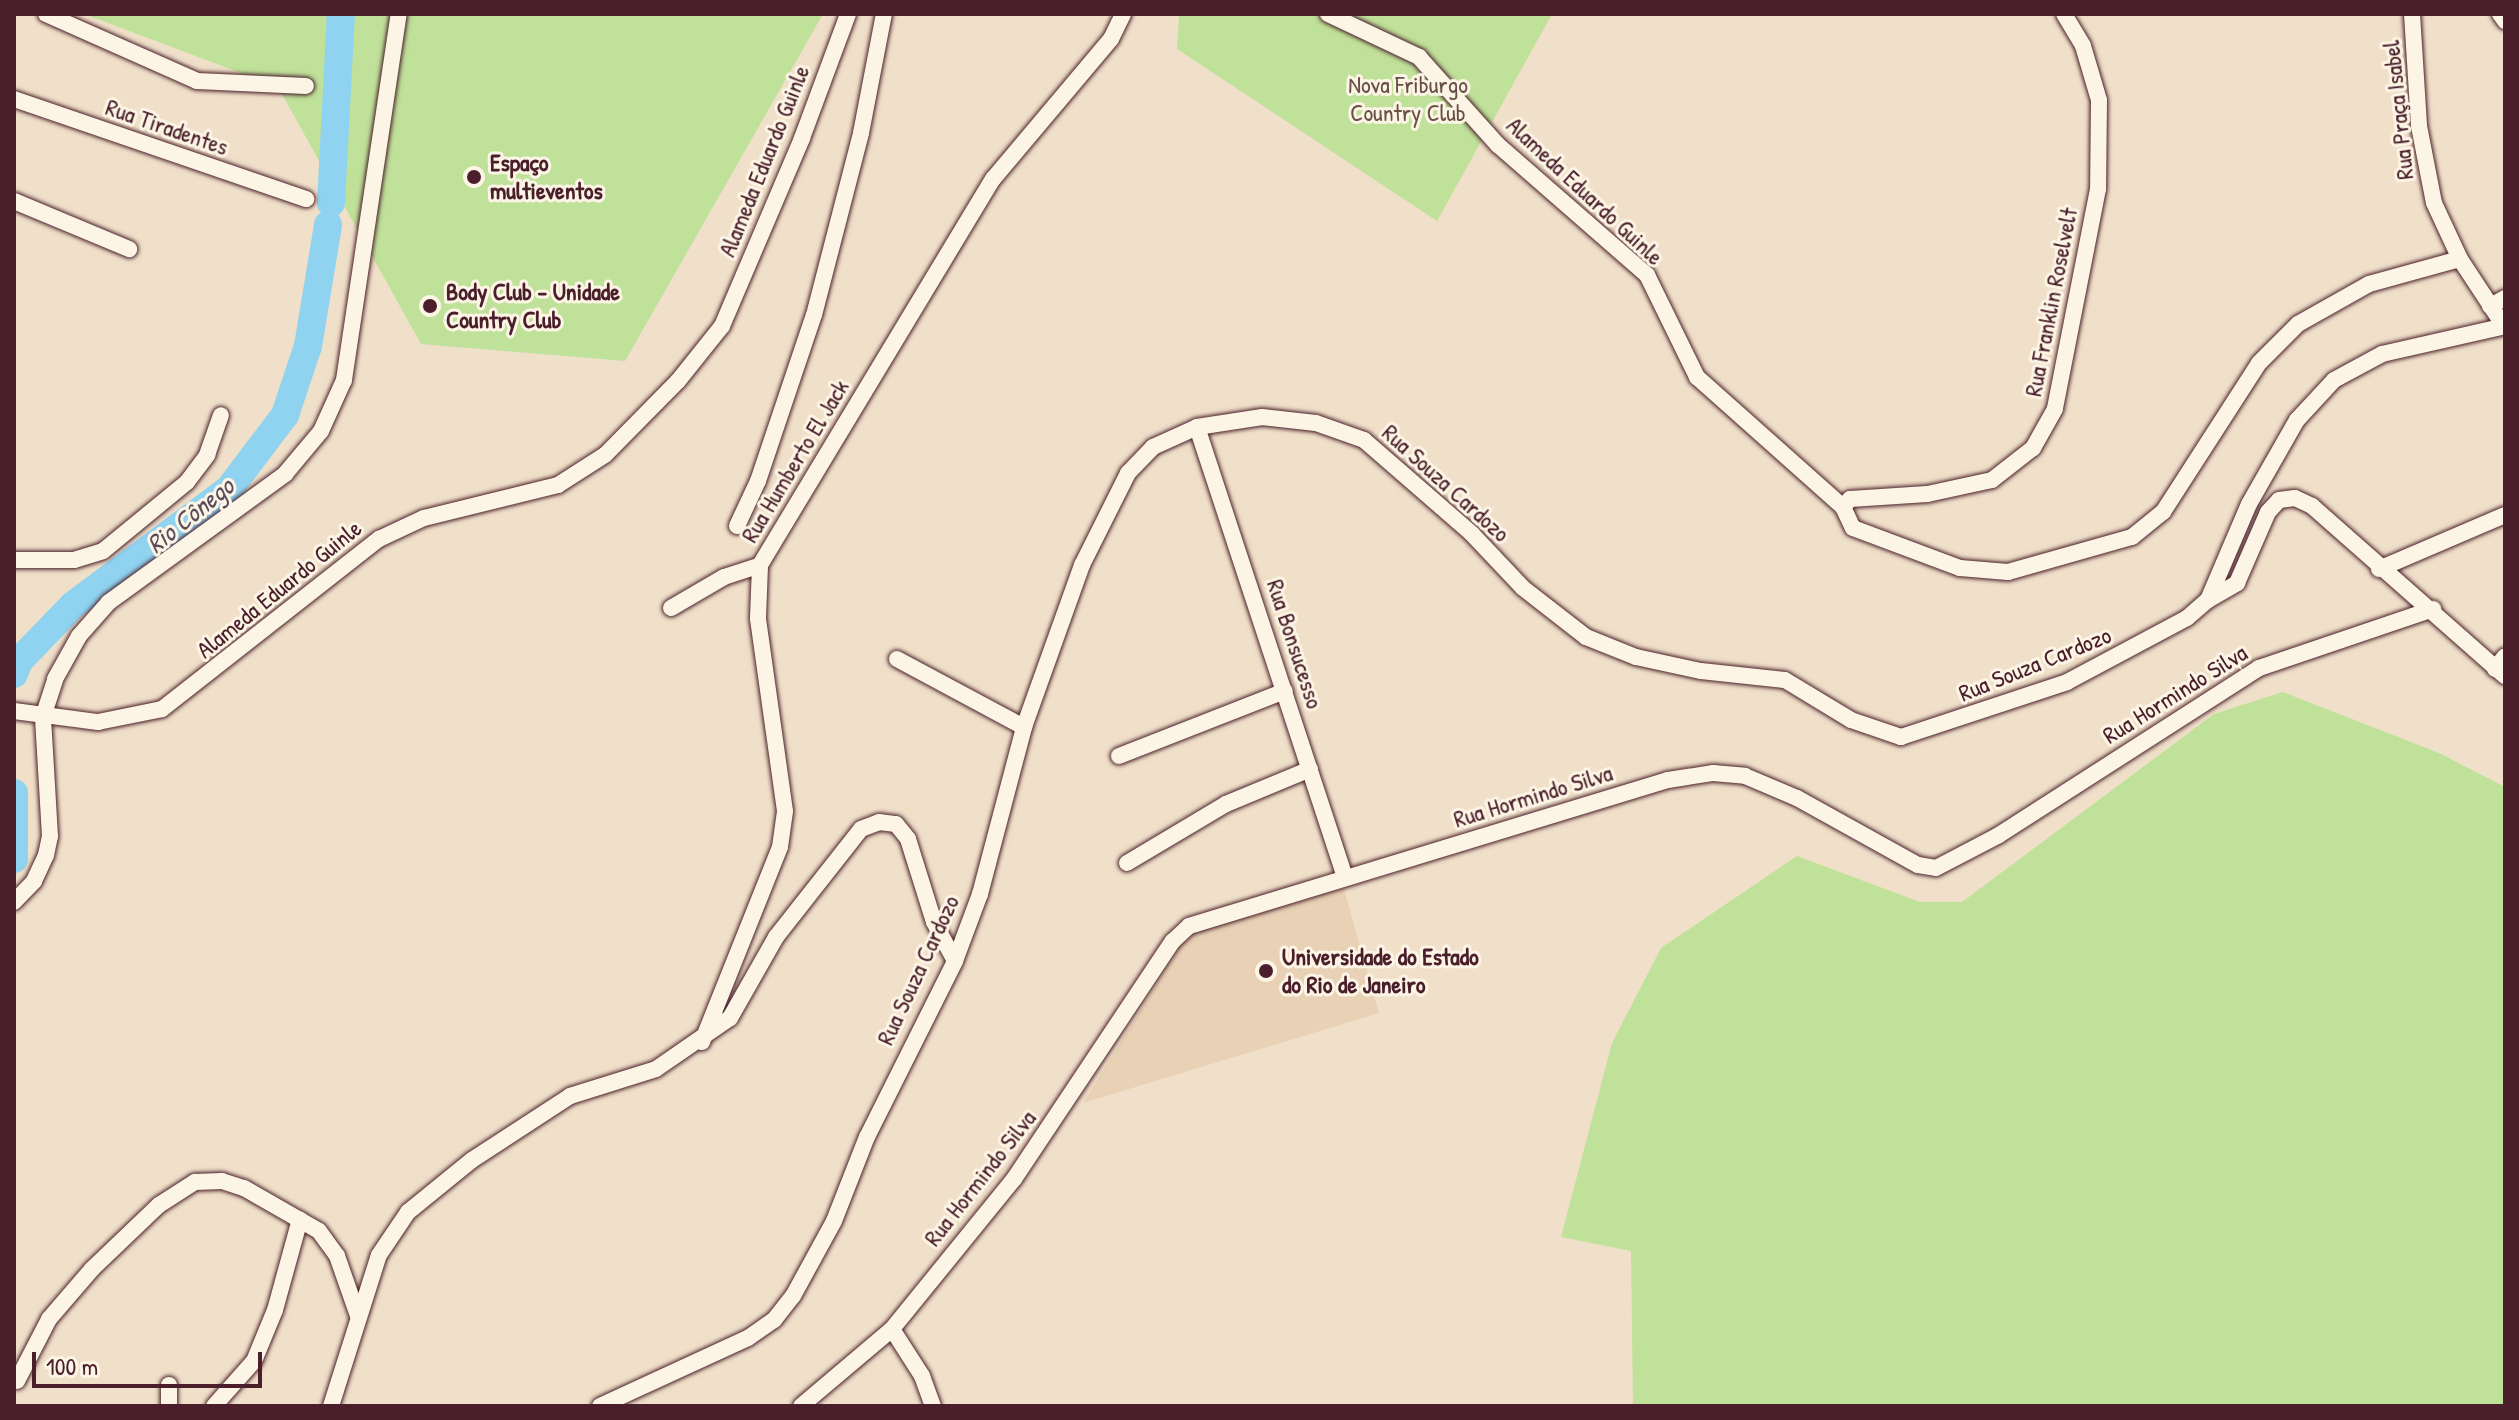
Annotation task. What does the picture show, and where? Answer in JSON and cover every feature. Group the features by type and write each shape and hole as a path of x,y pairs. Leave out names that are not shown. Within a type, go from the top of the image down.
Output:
{"street":[{"path":"46,14 197,81 306,86"},
{"path":"14,902 34,881 50,836 43,717 55,679 73,647 109,602 285,474 321,431 344,380 399,14"},
{"name":"Alameda Eduardo Guinle","path":"19,713 98,722 162,709 379,539 424,518 558,485 605,455 660,401 722,326 802,138 848,14"},
{"path":"737,526 758,481 814,315 861,133 884,14"},
{"name":"Rua Humberto El Jack","path":"702,1042 780,847 785,811 758,618 760,565 993,179 1111,39 1123,14"},
{"name":"Alameda Eduardo Guinle","path":"1328,14 1419,57 1498,145 1647,275 1697,377 1843,507"},
{"name":"Rua Franklin Roselvelt","path":"1843,507 1865,496 1927,494 1992,480 2033,448 2055,409 2098,189 2099,100 2083,46 2064,14"},
{"name":"Rua Praça Isabel","path":"2412,14 2425,164 2434,203 2460,259 2498,302 2504,326"},
{"path":"2500,14 2505,21"},
{"name":"Rua Tiradentes","path":"14,99 306,199"},
{"path":"14,201 129,249"},
{"path":"1843,507 1853,528 1960,568 2008,572 2132,537 2163,512 2259,363 2298,324 2369,284 2460,259"},
{"path":"2208,600 2249,504 2297,420 2334,380 2382,354 2504,326"},
{"path":"14,560 74,560 103,551 187,482 207,455 221,415"},
{"name":"Rua Souza Cardozo","path":"600,1406 748,1338 774,1320 834,1221 867,1137 955,961 980,894 1024,727 1082,565 1128,473 1153,447 1197,427 1262,417 1316,423 1364,440 1472,534 1523,588 1586,637 1636,657 1688,668 1785,680 1882,734 1920,733 2067,682 2148,643 2237,583 2268,512 2279,500 2295,498 2312,506 2379,569"},
{"name":"Rua Bonsucesso","path":"1197,427 1345,877"},
{"path":"2379,569 2505,515"},
{"path":"671,608 724,577 760,565"},
{"path":"2379,569 2502,667"},
{"name":"Rua Hormindo Silva","path":"801,1406 892,1329 1014,1179 1173,941 1212,915 1668,780 1713,773 1745,776 1797,798 1918,865 1936,868 1999,835 2259,668 2433,609"},
{"path":"897,659 1024,727"},
{"path":"1119,756 1285,691"},
{"path":"1127,863 1226,804 1310,769"},
{"path":"331,1406 379,1255 408,1212 472,1160 570,1096 656,1069 702,1042 730,1018 808,894 861,829 879,822 896,824 908,839 934,922 955,961"},
{"path":"17,1381 49,1319 92,1269 159,1205 195,1182 222,1181 244,1188 319,1231 337,1256 358,1316"},
{"path":"214,1406 254,1361 275,1310 300,1219"},
{"path":"892,1329 922,1376 933,1406"},
{"path":"169,1385 169,1406"}],"shaded area":[{"name":"Universidade do Estado do Rio de Janeiro","path":"1344,889 1379,1013 1083,1103 1190,930"}],"green space":[{"path":"84,14 823,14 625,361 421,344 278,87"},
{"name":"Nova Friburgo Country Club","path":"1179,14 1552,14 1437,221 1177,49"},
{"path":"2283,692 2439,753 2505,787 2505,1406 1633,1406 1631,1251 1561,1237 1612,1043 1661,948 1797,856 1920,902 1962,902 2214,714"}],"waterway":[{"name":"Rio Cônego","path":"331,203 341,14"},
{"name":"Rio Cônego","path":"14,674 19,661 73,605 229,489 285,415 308,346 328,225"},
{"name":"Rio Cônego","path":"14,793 14,859"}],"place":[{"name":"Espaço multieventos","path":"474,177"},
{"name":"Body Club - Unidade Country Club","path":"430,306"},
{"name":"Universidade do Estado do Rio de Janeiro","path":"1266,971"}]}
